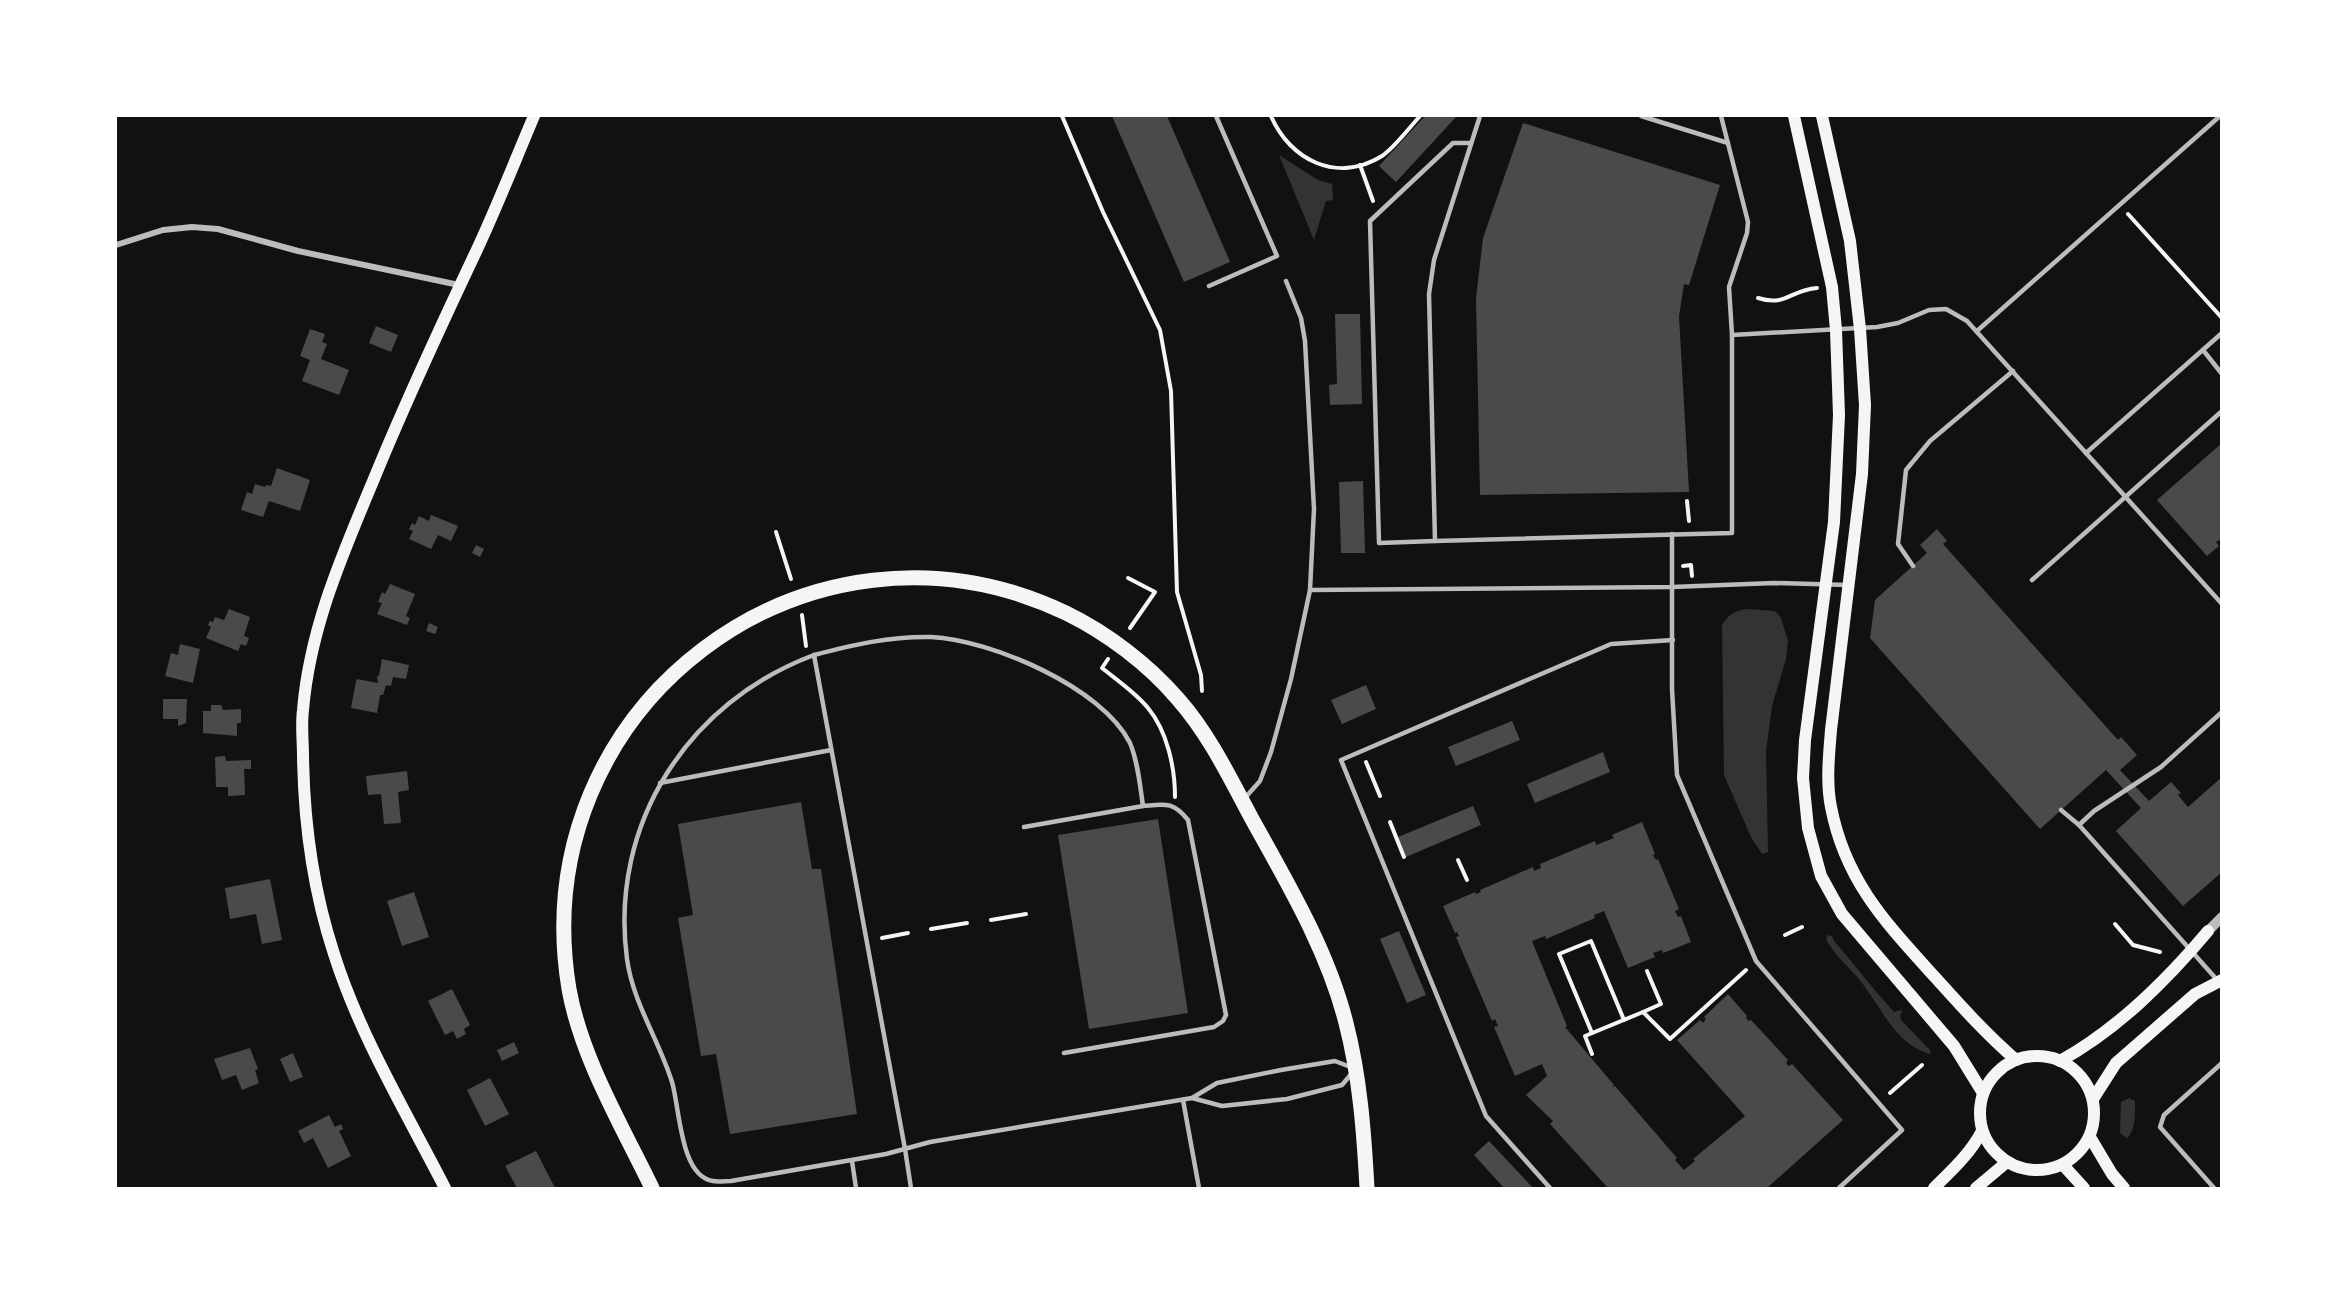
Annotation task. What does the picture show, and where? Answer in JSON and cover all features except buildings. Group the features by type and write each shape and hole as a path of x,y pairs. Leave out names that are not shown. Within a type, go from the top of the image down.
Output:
{"main road":[{"path":"445,1188 372,1046 351,1001 334,956 315,879 304,811 302,712 309,663 320,615 337,568 394,431 534,116"},
{"path":"1794,116 1833,287 1839,415 1837,483 1805,740 1803,778 1808,828 1819,868 1830,895 1842,914 1954,1046 1983,1093"},
{"path":"1822,116 1850,241 1860,328 1865,441 1831,730 1828,769 1830,804 1837,832 1863,891 1882,919 1985,1034 2016,1060"},
{"path":"652,1188 608,1097 577,1022 565,958 565,902 569,871 580,823 595,785 610,754 628,727 668,678 716,638 769,608 824,590 888,580 932,579 982,585 1068,614 1118,645 1156,676 1197,722 1299,906 1330,972 1347,1024 1356,1069 1367,1188"},
{"path":"2060,1061 2103,1034 2175,970 2208,931"},
{"path":"2093,1099 2116,1063 2195,994 2221,982"},
{"path":"2035,1056 2060,1061 2072,1067 2085,1081 2093,1099 2095,1118 2090,1137 2079,1153 2063,1165 2044,1170 2025,1170 2007,1162 1988,1143 1982,1131 1979,1112 1983,1093 1991,1079 2002,1068 2016,1060 2035,1056"},
{"path":"1934,1188 1958,1166 1974,1146 1982,1131"},
{"path":"2090,1137 2112,1174 2124,1188"},
{"path":"1976,1188 2007,1162"},
{"path":"2063,1165 2084,1188"}],"street":[{"path":"116,245 164,230 192,227 218,228 298,251 459,285"},
{"path":"2208,931 2222,917"}],"lane":[{"path":"1209,286 1277,256 1216,116"},
{"path":"1435,541 1429,294 1434,260 1480,116"},
{"path":"1641,116 1728,143"},
{"path":"1471,143 1453,143 1370,221 1379,543 1732,533 1732,335 1729,287 1747,233 1748,222 1721,116"},
{"path":"1977,331 2220,116"},
{"path":"1242,801 1260,781 1270,752 1291,680 1310,590 1314,509 1305,341 1301,318 1286,281"},
{"path":"1732,335 1860,328 1898,323 1929,310 1946,309 1967,321 1977,331 2222,604"},
{"path":"2086,453 2222,333"},
{"path":"2203,350 2222,374"},
{"path":"1913,566 1898,544 1906,470 1930,441 2013,371"},
{"path":"2032,580 2222,411"},
{"path":"1672,534 1672,688 1677,775 1756,961 1902,1130 1839,1188"},
{"path":"1310,590 1774,583 1848,585"},
{"path":"1143,806 1130,744 1119,727 1102,708 1053,676 1028,663 967,644 933,638 870,641 814,655 784,667 721,708 692,737 660,783 647,811 634,854 627,889 625,926 627,959 634,993 672,1083 690,1164 699,1175 712,1181 731,1181 852,1161 930,1142 1183,1100 1192,1098 1217,1083 1281,1070 1335,1061 1356,1069 1342,1085 1287,1099 1222,1106 1192,1098"},
{"path":"1550,1188 1486,1116 1341,760 1611,644 1673,640"},
{"path":"814,655 911,1188"},
{"path":"2079,825 2104,804 2162,767 2222,712"},
{"path":"660,783 831,750"},
{"path":"1024,827 1143,806 1165,804 1175,806 1188,820 1226,1015 1223,1021 1214,1027 1064,1053"},
{"path":"2061,810 2079,825 2221,982"},
{"path":"2214,1188 2160,1128 2164,1115 2222,1063"},
{"path":"1183,1100 1199,1188"},
{"path":"852,1161 856,1188"},
{"path":"731,1181 732,1188"}],"path":[{"path":"1062,116 1160,330 1171,391 1177,592 1201,675 1202,692"},
{"path":"1271,116 1291,148 1322,166 1340,170 1382,156 1420,116"},
{"path":"1360,165 1373,202"},
{"path":"2120,204 2222,318"},
{"path":"1758,298 1781,301 1804,289 1833,287"},
{"path":"1688,501 1689,521"},
{"path":"776,532 791,579"},
{"path":"1128,578 1155,592 1130,628"},
{"path":"802,614 807,649"},
{"path":"1109,658 1102,668 1147,707 1161,726 1172,767 1175,806"},
{"path":"1365,762 1380,796"},
{"path":"1390,822 1404,857"},
{"path":"1458,860 1467,880"},
{"path":"991,920 1026,914"},
{"path":"932,929 967,923"},
{"path":"2115,924 2133,945 2160,952"},
{"path":"1785,935 1802,927"},
{"path":"882,938 908,933"},
{"path":"1592,1033 1559,954 1580,945 1591,941 1624,1020"},
{"path":"1643,1012 1670,1039 1746,970"},
{"path":"1592,1054 1585,1036 1660,1004 1647,971"},
{"path":"1890,1093 1922,1065"}],"shaded area":[{"path":"1279,155 1318,180 1332,184 1333,200 1326,201 1314,240"},
{"path":"1747,609 1775,611 1781,618 1788,641 1786,659 1772,706 1766,751 1768,852 1762,854 1751,837 1724,775 1722,625 1732,614"},
{"path":"1828,935 1832,936 1894,1012 1901,1010 1901,1020 1930,1050 1931,1054 1907,1042 1889,1023 1858,978 1833,950 1826,939"},
{"path":"2129,1098 2135,1101 2135,1116 2132,1131 2127,1138 2120,1133 2121,1102"}]}
